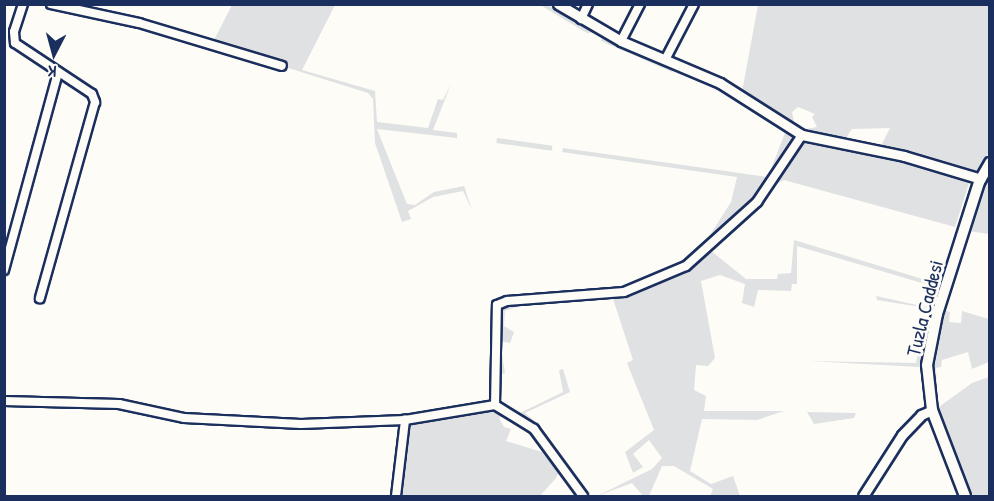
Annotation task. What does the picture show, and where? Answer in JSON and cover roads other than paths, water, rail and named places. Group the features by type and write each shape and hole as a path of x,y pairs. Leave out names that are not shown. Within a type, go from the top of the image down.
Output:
{"main road":[{"name":"Tuzla Caddesi","path":"965,496 927,393 928,350 981,178 990,163"}],"street":[{"path":"23,4 12,39 92,94 95,102 40,298"},
{"path":"51,4 139,23 282,66"},
{"path":"558,4 621,40 727,87 802,135 904,156 981,178"},
{"path":"581,19 588,4"},
{"path":"621,40 640,4"},
{"path":"665,60 694,4"},
{"path":"4,270 58,72"},
{"path":"495,405 497,305 507,301 624,292 686,266 757,202 802,135"},
{"path":"4,401 119,404 184,418 235,421 405,420 495,405 534,429 583,496"},
{"path":"863,496 903,435 921,415 932,410"},
{"path":"396,496 405,420"}]}
